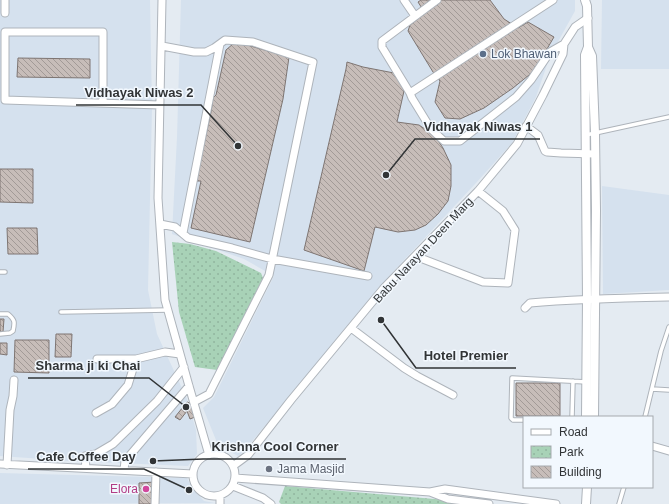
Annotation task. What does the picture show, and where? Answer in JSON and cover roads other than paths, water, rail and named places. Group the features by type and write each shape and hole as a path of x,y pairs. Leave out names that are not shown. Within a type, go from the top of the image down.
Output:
{"street":[{"path":"5,0 5,13"},
{"path":"162,0 158,198 165,300 209,455"},
{"path":"404,0 415,16"},
{"path":"437,0 382,40 382,48 431,128 444,141 460,141 516,97 531,80 550,52 564,44"},
{"path":"410,93 553,0"},
{"path":"588,2 588,47 585,55 587,232 591,298 591,382 594,416"},
{"name":"Babu Narayan Deen Marg","path":"233,466 248,455 291,400 383,289 478,191 517,144 563,54 564,44 575,28 588,18"},
{"path":"102,102 103,32 5,32 2,76 5,100 160,105"},
{"path":"162,46 194,52 206,52 226,40 253,42 313,62 269,275 210,394 194,402"},
{"path":"183,233 220,44"},
{"path":"588,47 592,56 595,133 596,232 591,298"},
{"path":"526,126 538,135 545,151 547,152 595,154"},
{"path":"415,256 483,282 508,283 514,230 503,211 478,191"},
{"path":"160,224 175,227 188,238 225,246 272,259 368,276"},
{"path":"587,232 596,232"},
{"path":"525,308 530,303 591,298 669,297"},
{"path":"351,328 404,368 453,394"},
{"path":"97,359 136,359 165,352 180,354"},
{"path":"96,413 112,404 128,385 136,359"},
{"path":"86,468 85,456 96,454 113,444 157,401 184,367"},
{"path":"14,380 4,465 193,474"},
{"path":"586,416 591,382"},
{"path":"124,470 126,461 189,386"},
{"path":"653,446 669,451"},
{"path":"217,454 224,456 229,460 235,470 233,486 220,496 204,494 197,487 194,480 193,474 196,464 202,458 209,455 217,454"},
{"path":"155,504 156,472"},
{"path":"235,478 430,492 446,489 505,501 556,504"},
{"path":"233,486 263,498 271,504"},
{"path":"586,504 587,488"},
{"path":"430,492 448,499 489,504"},
{"path":"220,496 220,504"}],"lane":[{"path":"586,135 669,117"},
{"path":"0,272 5,272"},
{"path":"61,312 168,310"},
{"path":"0,314 8,314 15,322 14,331 0,334"},
{"path":"645,416 661,351 669,327"},
{"path":"523,420 513,420 511,418 512,378 591,382"},
{"path":"572,416 573,381"},
{"path":"652,389 669,390"},
{"path":"619,504 624,488"}],"place":[{"name":"Lok Bhawan","path":"483,54"},
{"name":"Vidhayak Niwas 2","path":"238,146"},
{"name":"Vidhayak Niwas 1","path":"386,175"},
{"name":"Hotel Premier","path":"381,320"},
{"name":"Sharma ji ki Chai","path":"186,407"},
{"name":"Krishna Cool Corner","path":"153,461"},
{"name":"Jama Masjid","path":"269,469"},
{"name":"Elora","path":"146,489"},
{"name":"Cafe Coffee Day","path":"189,490"}]}
